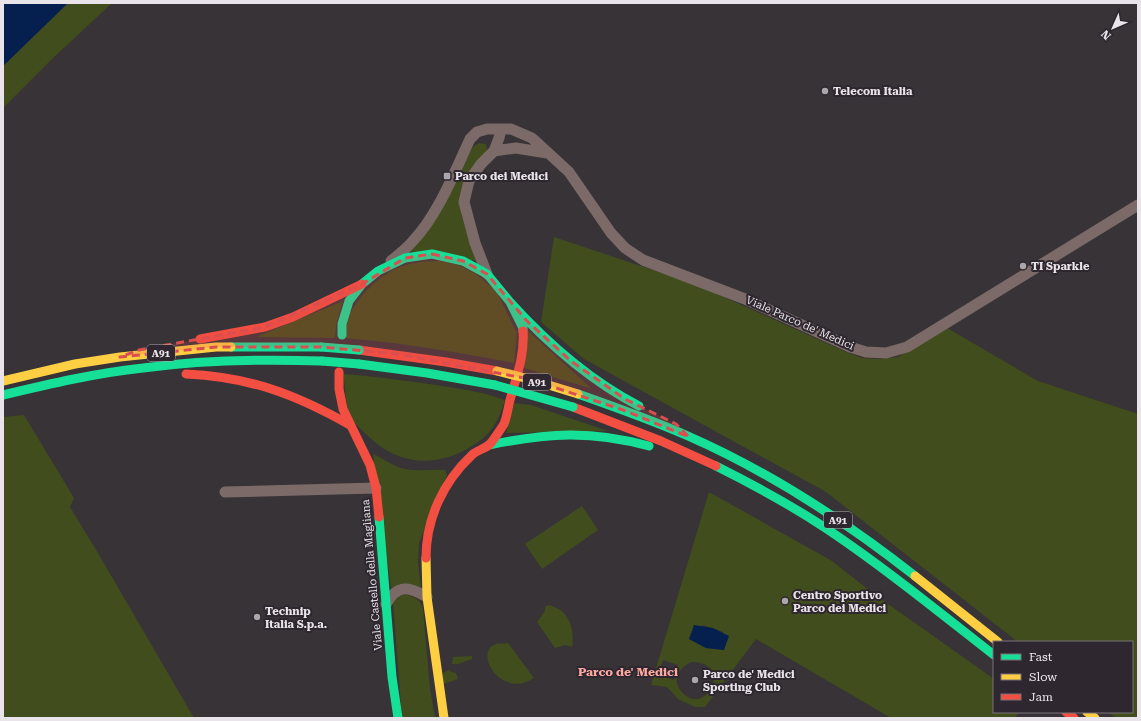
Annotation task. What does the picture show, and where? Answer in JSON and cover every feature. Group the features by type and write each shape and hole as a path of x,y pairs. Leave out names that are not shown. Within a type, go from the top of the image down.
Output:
{"main road":[{"path":"120,357 139,350 265,327 292,317 362,284 378,271 405,258 432,254 463,261 487,274 527,321 548,341 594,379 625,399 676,424 688,437"},
{"path":"342,335 342,324 350,301 362,284"},
{"path":"489,445 504,423 522,357 524,342 523,328 510,302"},
{"name":"A91","path":"3,382 75,364 120,357 216,347 321,347 359,350 433,360 497,372 578,394 623,410 688,437 742,462 847,526 925,584 997,641"},
{"name":"A91","path":"3,395 81,378 188,363 291,360 322,361 399,368 446,375 495,386 573,407 620,423 720,467 800,512 847,543 905,585 993,654"},
{"path":"117,372 138,376 166,374"},
{"name":"Viale Castello della Magliana","path":"339,372 339,389 343,409 370,465 376,488 392,677 398,718"},
{"path":"180,374 220,376 248,381 280,390 312,404 350,425"},
{"path":"444,718 427,597 426,544 430,522 435,508 453,476 473,454 489,445 535,436 564,433 596,434 630,440 702,465 720,467"}],"street":[{"name":"Viale Parco de' Medici","path":"378,271 412,243 426,226 470,139 477,132 487,129 510,129 532,138 547,153 558,160 568,172 611,233 625,248 643,260 745,299 850,347 866,352 886,353 907,347 1138,205"},
{"path":"487,274 475,243 464,202 469,181 481,164 494,151 499,138 500,129"},
{"name":"Viale Parco de' Medici","path":"494,151 516,148 547,153"},
{"path":"225,492 376,488"},
{"path":"386,604 391,596 397,591 406,588 415,590 427,597"}],"highlighted area":[{"path":"432,254 463,261 487,274 527,321 571,361 625,399 676,424 689,437 623,410 529,379 398,354 321,347 216,347 120,357 139,350 265,327 362,284 405,258"}],"green space":[{"path":"68,3 112,3 52,59 3,108 3,66"},
{"path":"479,143 486,144 487,149 461,201 462,217 476,261 409,251 473,147"},
{"path":"554,237 695,284 862,358 879,359 898,357 947,328 1038,381 1138,414 1138,718 1116,718 1109,713 1133,713 1133,641 1017,641 826,492 584,359 541,322"},
{"path":"440,261 458,265 476,274 496,291 517,333 514,363 430,348 345,338 347,321 353,308 379,279 395,269 408,265 421,262"},
{"path":"343,301 336,325 335,338 256,337"},
{"path":"527,330 592,389 521,367"},
{"path":"343,374 386,378 458,388 487,394 505,400 500,415 489,433 467,449 441,459 428,461 403,458 380,446 355,423 348,409"},
{"path":"514,403 531,405 608,431 506,433"},
{"path":"24,415 74,498 70,507 194,718 3,718 3,417"},
{"path":"373,454 401,468 417,470 445,470 447,475 419,543 418,562 421,588 406,584 391,588"},
{"path":"709,492 832,561 874,594 993,678 993,713 1018,713 1015,718 891,718 756,639 705,707 695,707 678,699 667,687 651,685","holes":["703,625 723,632 724,650 706,648 689,639","663,660 678,665 674,680 658,675","691,662 704,664 712,671 714,679 712,687 707,695 699,699 690,698 678,687 677,678 680,670"]},
{"path":"582,506 598,530 542,569 525,544"},
{"path":"403,594 416,598 422,605 430,688 435,718 402,718 393,603 397,597"},
{"path":"548,605 561,611 569,620 573,640 572,647 565,645 555,648 537,622 545,611 545,607"},
{"path":"508,643 534,678 522,683 511,683 502,679 494,672 489,664 487,656 489,649 496,644"},
{"path":"472,656 472,659 458,664 452,664 453,657"},
{"path":"450,669 449,671 456,673 458,679 443,684 443,673"}],"water":[{"path":"3,3 68,3 3,66"},
{"path":"694,625 713,628 729,636 724,650 706,648 689,639"}],"traffic: fast":[{"path":"342,335 342,324 349,301 362,284 378,271 405,258 432,254 463,261 487,274 510,302 523,328 523,331"},
{"path":"510,302 554,347 586,373 603,385 639,406"},
{"path":"231,347 321,347"},
{"path":"321,347 359,350"},
{"path":"3,395 90,376 165,365 232,361 322,361"},
{"path":"322,361 359,364"},
{"path":"359,364 427,373 495,385"},
{"path":"495,385 573,407"},
{"path":"578,394 674,430 748,465 834,517 915,576"},
{"path":"489,445 550,436 588,435 607,437 649,446"},
{"path":"716,466 744,480 827,529 891,575 993,654"},
{"path":"379,517 392,677 398,718"}],"traffic: slow":[{"path":"3,381 75,364 120,357 216,347 231,347"},
{"path":"497,371 578,394"},
{"path":"426,558 427,597 444,718"},
{"path":"915,576 997,641"},
{"path":"1088,713 1095,718"}],"traffic: jam":[{"path":"200,339 265,327 293,317 362,284"},
{"path":"426,558 429,529 438,502 445,489 453,477 474,453 490,444 504,424 523,349 523,331"},
{"path":"359,350 446,362 497,371"},
{"path":"339,372 339,389 343,409 370,465 376,488 379,517"},
{"path":"186,374 252,383 310,404 350,425"},
{"path":"573,407 661,441 716,466"},
{"path":"1067,713 1074,718"}],"place":[{"name":"Telecom Italia","path":"825,91"},
{"name":"Parco dei Medici","path":"447,176"},
{"name":"TI Sparkle","path":"1023,266"},
{"name":"Centro Sportivo Parco dei Medici","path":"785,601"},
{"name":"Technip Italia S.p.a.","path":"257,617"},
{"name":"Parco de' Medici Sporting Club","path":"695,680"}],"district":[{"name":"Parco de' Medici","path":"628,672"}]}
